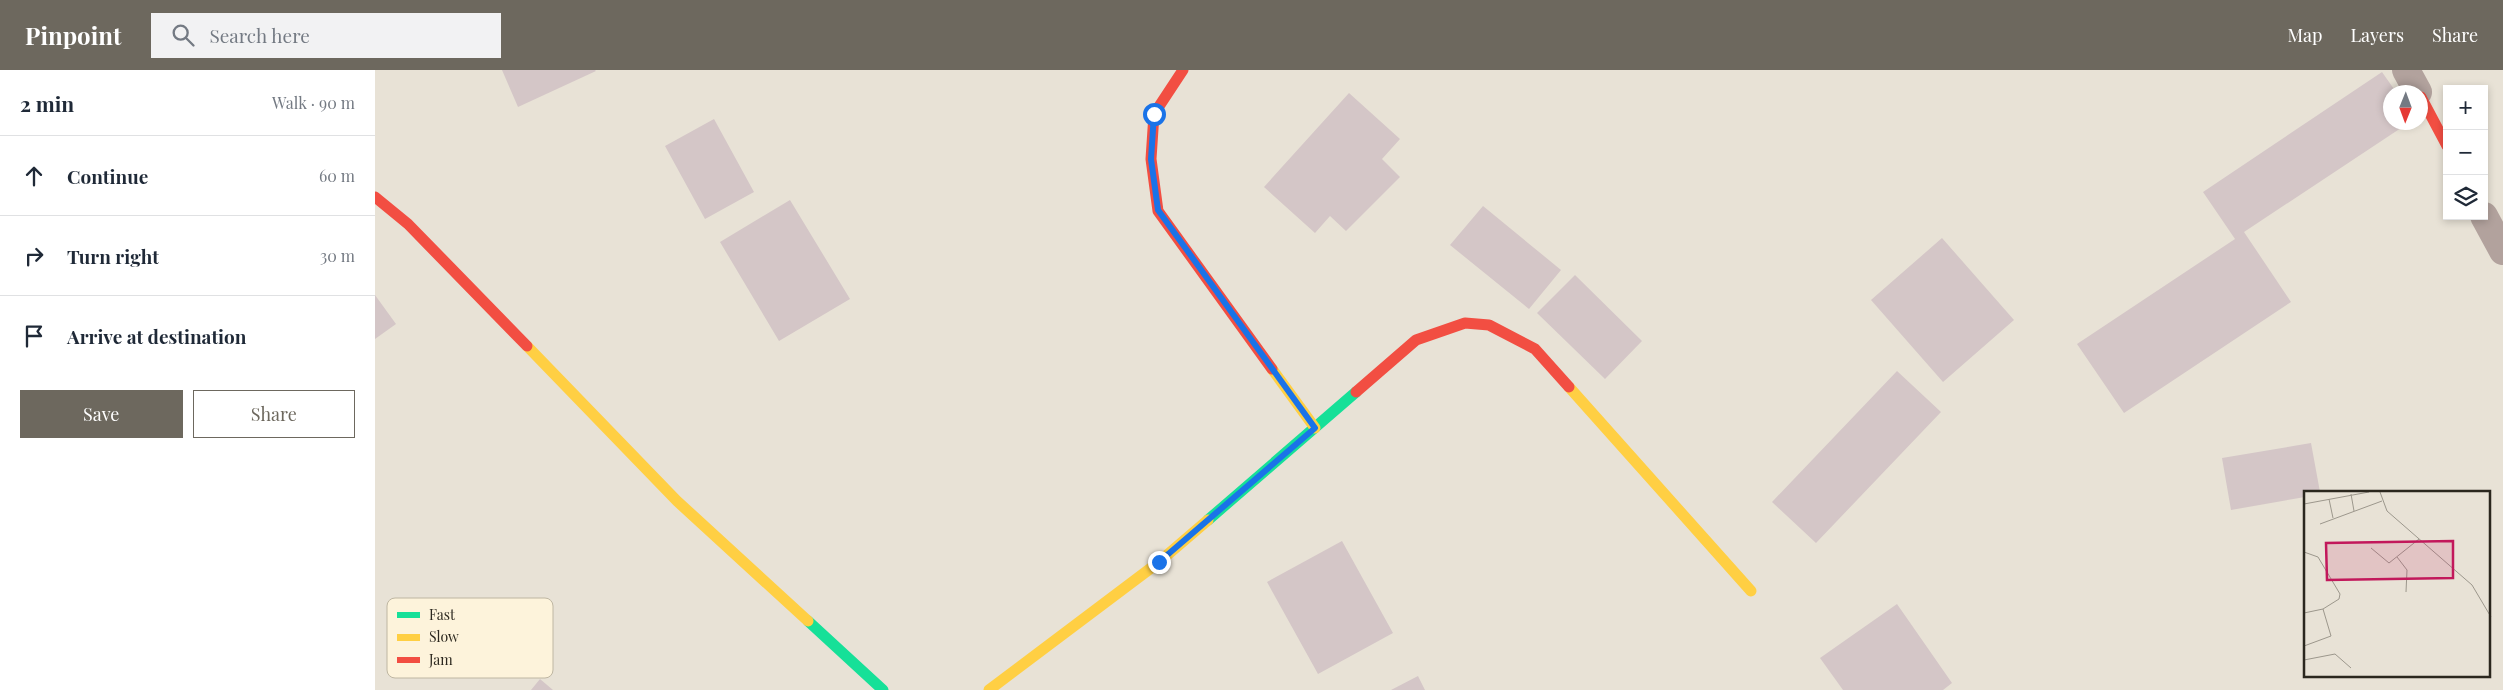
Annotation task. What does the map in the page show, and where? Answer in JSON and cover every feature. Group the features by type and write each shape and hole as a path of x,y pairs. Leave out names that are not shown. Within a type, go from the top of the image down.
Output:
{"street":[{"path":"1183,70 1154,114 1151,159 1158,210 1315,428"},
{"path":"2406,70 2414,85"},
{"path":"2428,110 2443,138"},
{"path":"375,197 408,224 677,502 883,690"},
{"path":"2486,220 2503,251"},
{"path":"989,690 1159,562 1417,340 1449,325 1476,321 1498,327 1535,349 1751,591"}],"building":[{"path":"502,70 595,70 596,71 518,107"},
{"path":"2382,72 2391,85 2383,85 2383,130 2398,130 2244,232 2291,302 2124,413 2077,344 2235,239 2203,192"},
{"path":"1349,93 1400,139 1382,159 1400,177 1346,231 1330,216 1315,233 1264,187"},
{"path":"714,119 754,192 705,219 665,146"},
{"path":"790,200 850,299 779,341 720,242"},
{"path":"1483,206 1561,270 1529,309 1450,245"},
{"path":"1942,238 2014,320 1943,382 1871,300"},
{"path":"1575,275 1642,341 1605,379 1537,313"},
{"path":"375,295 396,324 375,339"},
{"path":"1897,371 1941,412 1816,543 1772,502"},
{"path":"2311,443 2320,491 2304,491 2304,497 2231,510 2222,458"},
{"path":"1342,541 1393,633 1318,674 1267,582"},
{"path":"1897,604 1952,683 1943,690 1843,690 1820,658"},
{"path":"1418,676 1425,690 1391,690"},
{"path":"540,679 553,690 531,690"}],"traffic: fast":[{"path":"1208,520 1356,392"},
{"path":"808,621 883,690"}],"traffic: slow":[{"path":"527,346 677,501 808,621"},
{"path":"1272,369 1315,428"},
{"path":"1569,387 1751,591"},
{"path":"989,690 1159,562 1208,520"}],"traffic: jam":[{"path":"1183,70 1154,114 1151,159 1158,211 1272,369"},
{"path":"2428,110 2443,138"},
{"path":"375,197 408,224 527,346"},
{"path":"1356,392 1416,340 1465,323 1489,325 1535,349 1569,387"}],"route":[{"path":"1154,114 1151,159 1158,210 1315,428 1159,562"}]}
